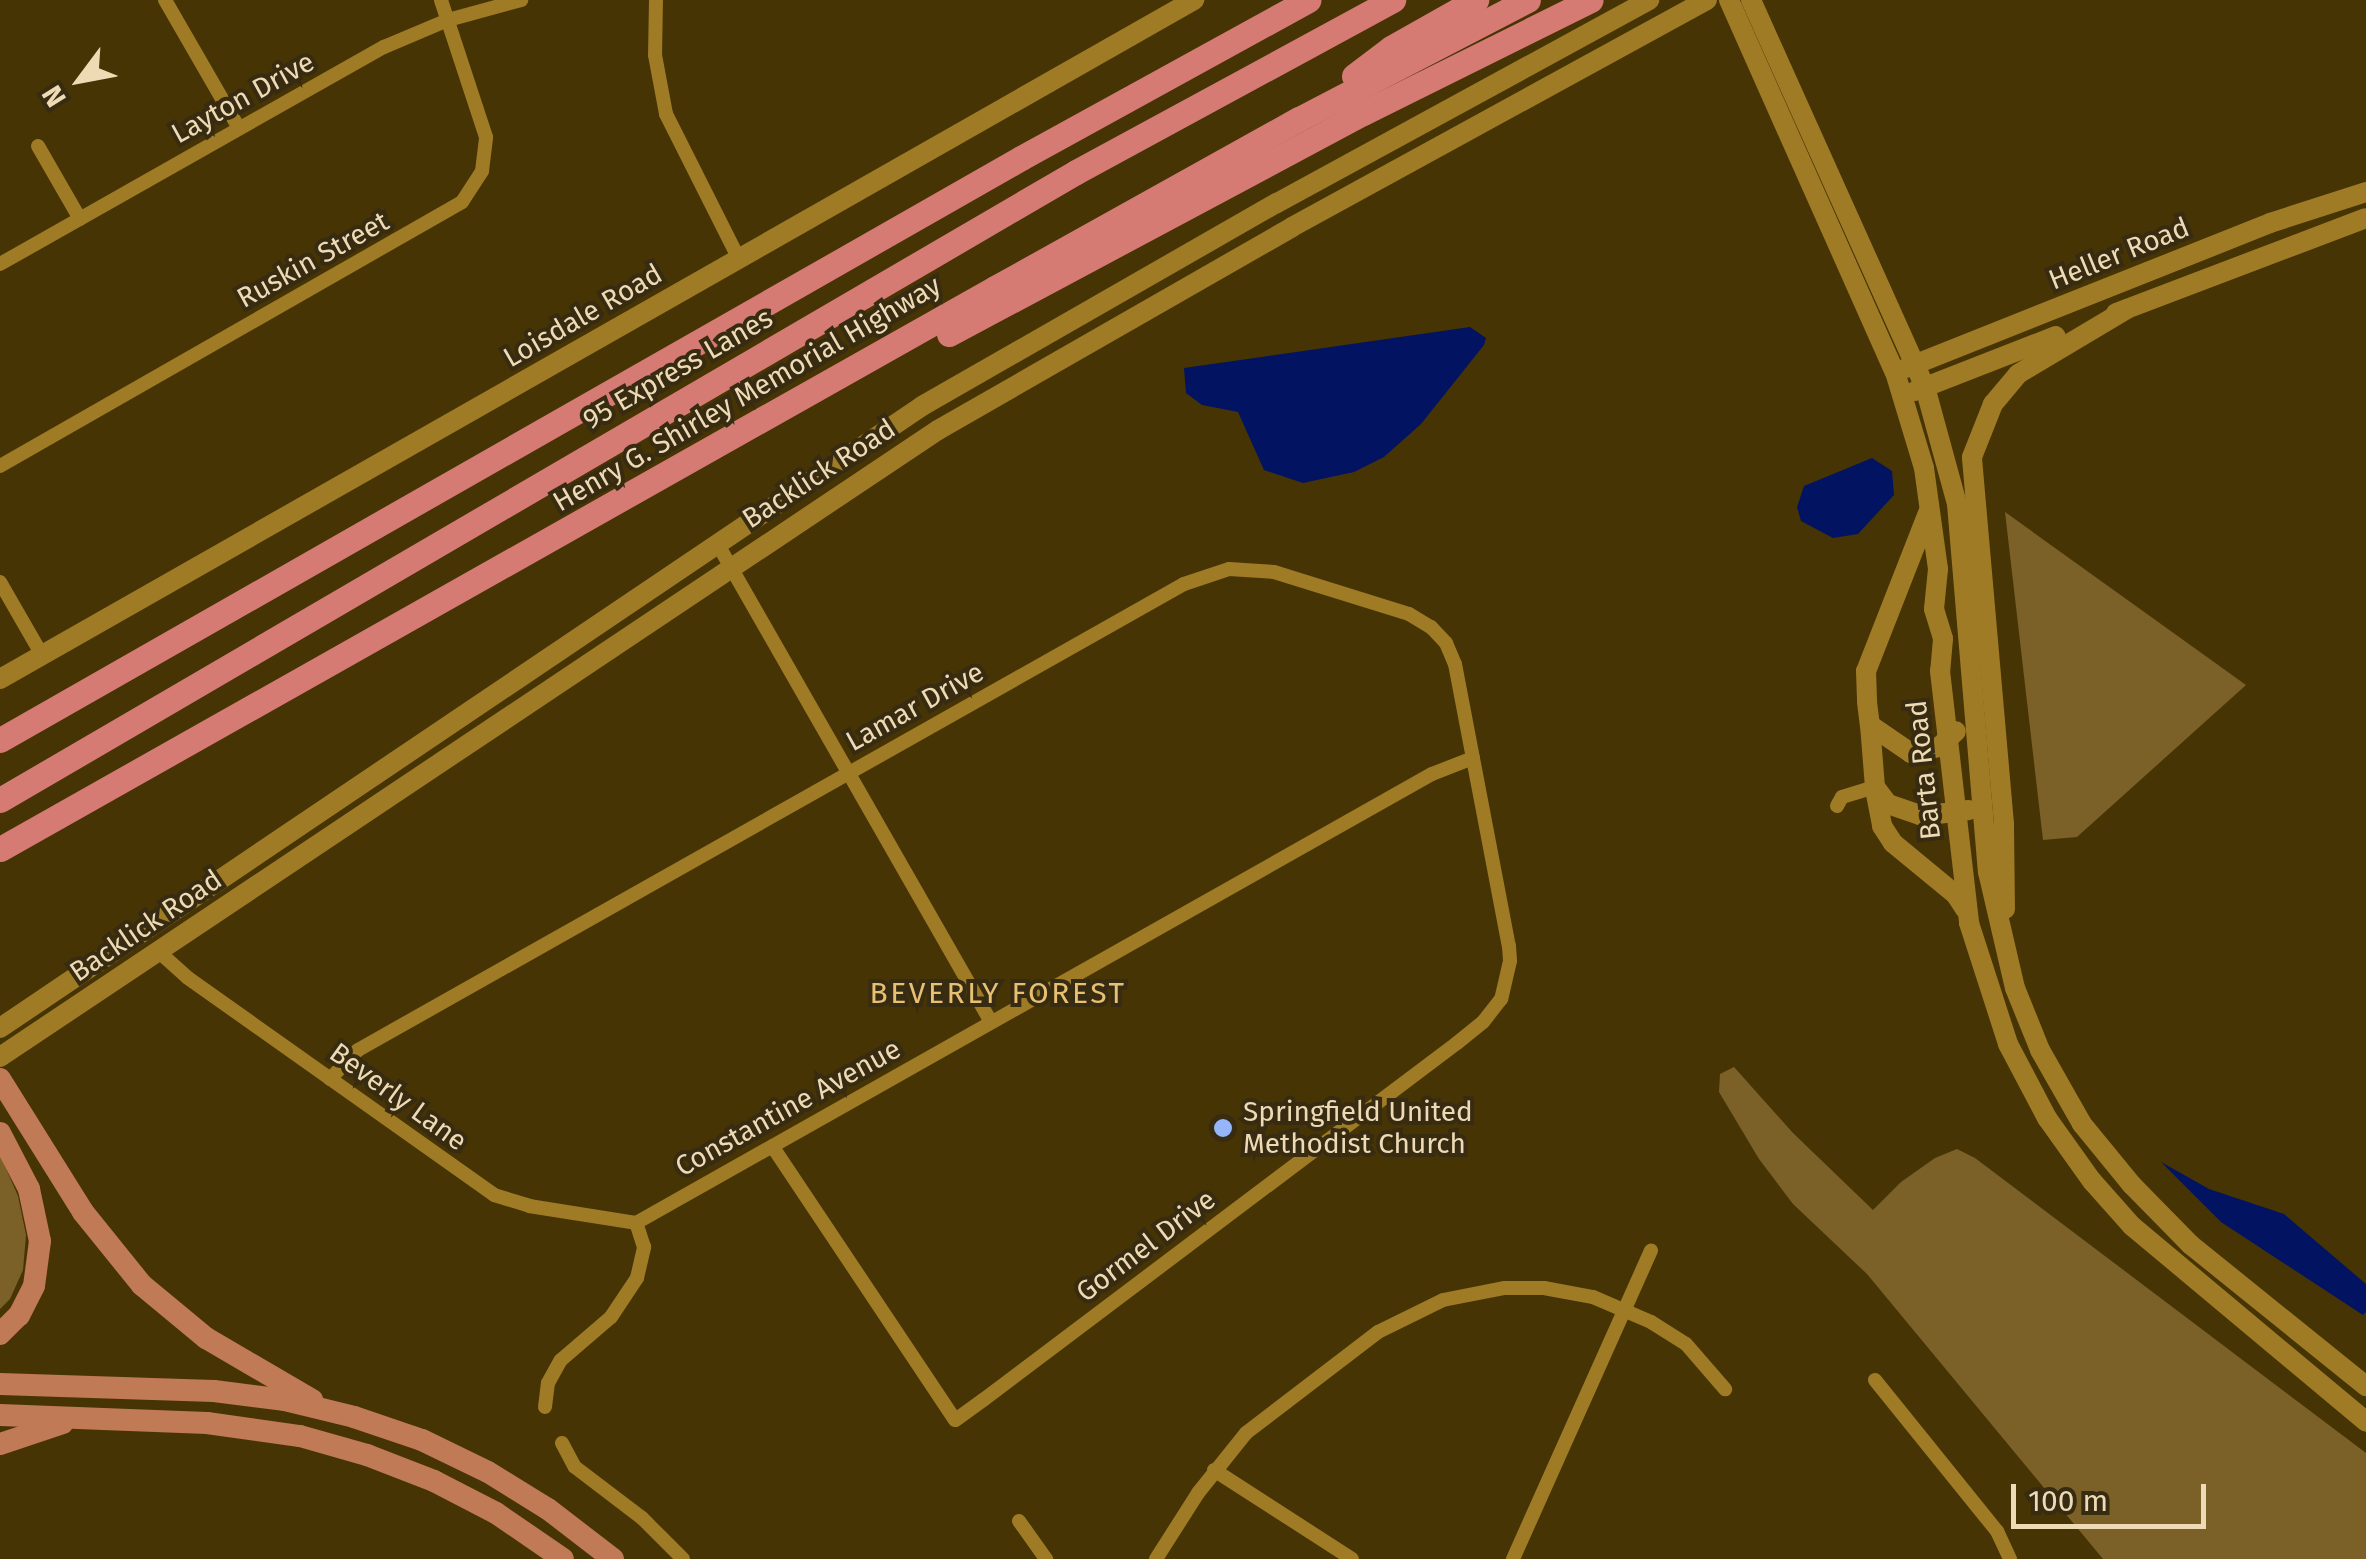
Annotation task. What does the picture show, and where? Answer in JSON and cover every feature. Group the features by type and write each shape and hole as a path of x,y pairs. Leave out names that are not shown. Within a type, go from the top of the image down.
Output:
{"highway":[{"path":"0,740 1020,158 1308,0"},
{"name":"95 Express Lanes","path":"0,800 1076,172 1393,0"},
{"path":"1299,120 1392,48 1476,0"},
{"name":"Henry G. Shirley Memorial Highway","path":"0,850 1299,120 1528,0"},
{"path":"671,471 820,406 1346,122 1591,0"},
{"path":"0,731 56,708"},
{"path":"0,782 133,721"}],"main road":[{"path":"0,1079 83,1212 142,1285 206,1338 332,1411"},
{"path":"0,1133 29,1189 40,1241 34,1286 19,1315 0,1334"},
{"path":"0,1384 214,1392 332,1411 422,1440 488,1472 548,1509 614,1559"},
{"path":"0,1415 230,1425 346,1448 455,1490 563,1559"},
{"path":"0,1444 79,1418"}],"street":[{"path":"165,0 239,128"},
{"name":"Ruskin Street","path":"0,466 462,202 482,171 486,137 441,0"},
{"name":"Layton Drive","path":"0,264 384,47 448,20 521,0"},
{"path":"656,0 656,55 666,114 738,258"},
{"name":"Loisdale Road","path":"0,679 1194,0"},
{"name":"Backlick Road","path":"0,1028 851,451 992,365 1648,0"},
{"name":"Backlick Road","path":"0,1057 731,564 1008,388 1524,97 1707,0"},
{"name":"Barta Road","path":"1729,0 1904,396 1930,506 1938,569 1934,609 1943,639 1940,672 1968,914 1990,997 2008,1044 2047,1118 2092,1181 2172,1263 2364,1417"},
{"name":"Barta Road","path":"1751,0 1925,387 1950,480 1964,567 1964,610 1988,872 2002,942 2040,1050 2082,1124 2132,1185 2192,1244 2366,1386"},
{"path":"38,146 80,219"},
{"name":"Heller Road","path":"1895,372 2270,223 2366,192"},
{"name":"Heller Road","path":"1904,396 2366,218"},
{"path":"2002,942 2004,824 1972,457 1993,404 2006,385 2039,358 2128,309"},
{"path":"1950,480 1978,530"},
{"path":"1930,506 1866,671 1875,787 1882,826 1893,843 1956,895 1968,914"},
{"path":"718,542 991,1022"},
{"name":"Lamar Drive","path":"330,1079 358,1050 1184,584 1216,572 1243,569 1291,576 1409,614 1431,626 1446,644 1455,664 1473,758"},
{"path":"0,582 42,655"},
{"path":"1870,725 1911,753 1928,752 1949,739 1975,709"},
{"name":"Constantine Avenue","path":"636,1223 1432,774 1473,758"},
{"name":"Gormel Drive","path":"772,1146 955,1420 1492,1012 1506,986 1510,961 1473,758"},
{"path":"1837,806 1842,797 1875,787"},
{"path":"1875,787 1902,812 1956,813 1975,806 1983,797"},
{"name":"Beverly Lane","path":"158,951 494,1195 529,1206 636,1223"},
{"path":"545,1407 548,1383 561,1360 611,1317 637,1278 644,1247 636,1223"},
{"path":"1513,1559 1651,1251"},
{"path":"1156,1559 1214,1470 1246,1433 1378,1332 1426,1307 1475,1292 1544,1288 1593,1297 1626,1310 1686,1344 1725,1389"},
{"path":"2326,1352 2366,1360"},
{"path":"1875,1380 1997,1531 2010,1559"},
{"path":"562,1442 575,1467 642,1518 683,1559"},
{"path":"1214,1470 1352,1559"},
{"path":"1018,1520 1046,1559"}],"shaded area":[{"path":"1470,327 1486,338 1484,345 1421,424 1384,457 1354,472 1303,483 1264,470 1238,412 1202,405 1186,393 1184,368"},
{"path":"1872,458 1892,471 1894,495 1858,534 1833,538 1801,521 1797,507 1804,486"},
{"path":"2005,512 2246,685 2077,837 2043,840"},
{"path":"1734,1067 1793,1133 1873,1210 1901,1182 1935,1158 1957,1149 1975,1158 2366,1453 2366,1559 2103,1559 1867,1274 1793,1204 1759,1159 1719,1092 1720,1074"},
{"path":"0,1155 18,1196 26,1235 23,1270 10,1299 0,1309"},
{"path":"2161,1162 2209,1189 2284,1214 2366,1284 2366,1312 2363,1315 2221,1222"}],"place":[{"name":"Springfield United Methodist Church","path":"1223,1128"}],"district":[{"name":"BEVERLY FOREST","path":"998,993"}]}
